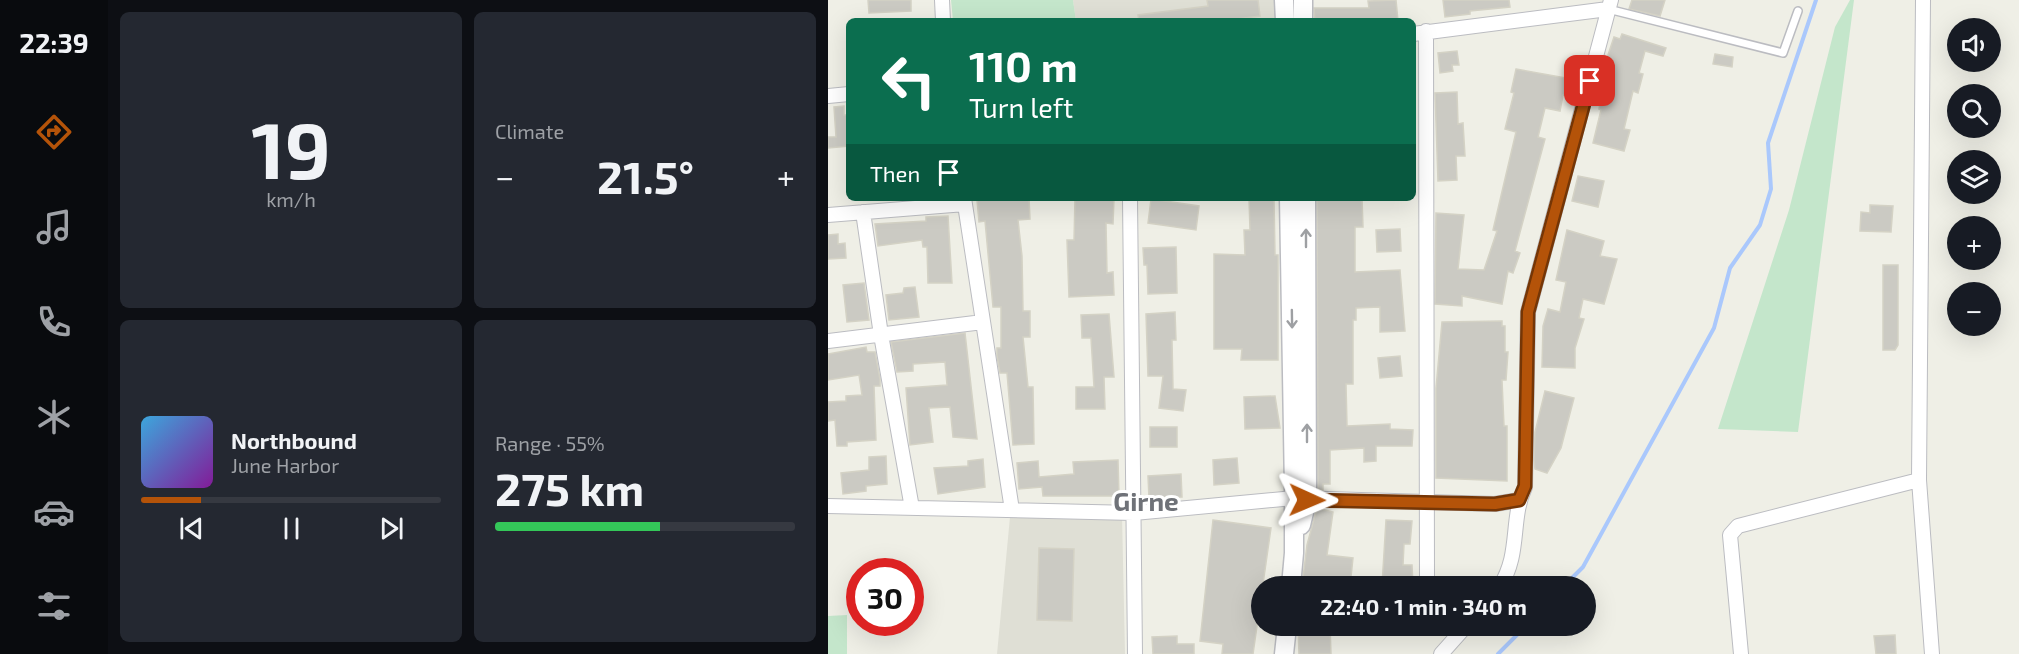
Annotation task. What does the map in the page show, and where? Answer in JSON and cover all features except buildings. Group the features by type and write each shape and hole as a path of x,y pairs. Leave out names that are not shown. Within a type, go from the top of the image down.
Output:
{"street":[{"path":"942,0 943,18"},
{"path":"1284,0 1285,18"},
{"path":"1303,0 1303,18"},
{"path":"1923,0 1919,480 1932,654"},
{"path":"1427,576 1419,32 1610,5 1528,312 1525,486 1519,500 1514,552 1504,576"},
{"path":"828,96 846,94"},
{"path":"828,215 964,201 1012,510"},
{"path":"1130,201 1135,654"},
{"path":"1289,201 1301,499"},
{"path":"1292,576 1301,499 1306,201"},
{"path":"863,212 881,335 912,508"},
{"path":"828,341 983,322"},
{"path":"1741,654 1730,535 1738,526 1919,480"},
{"path":"828,507 1134,513 1301,499 1495,504 1519,500"},
{"path":"1284,654 1286,636"},
{"path":"1441,654 1457,636"}],"lane":[{"path":"1610,5 1783,53 1798,11"}],"shaded area":[{"path":"1073,0 1276,0 1276,18 1076,18"},
{"path":"1122,515 1125,654 997,654 1010,517"}],"green space":[{"path":"951,0 1073,0 1076,18 953,18"},
{"path":"1850,0 1854,0 1798,432 1718,429 1789,210 1835,27"},
{"path":"846,615 847,654 828,654 828,616"}],"waterway":[{"path":"1574,576 1583,567 1714,328 1730,268 1760,225 1771,189 1768,143 1816,0"},
{"path":"1498,654 1516,636"}],"district":[{"name":"Girne","path":"1146,502"}],"route":[{"path":"1307,500 1495,504 1519,500 1525,486 1528,312 1590,81"}]}
